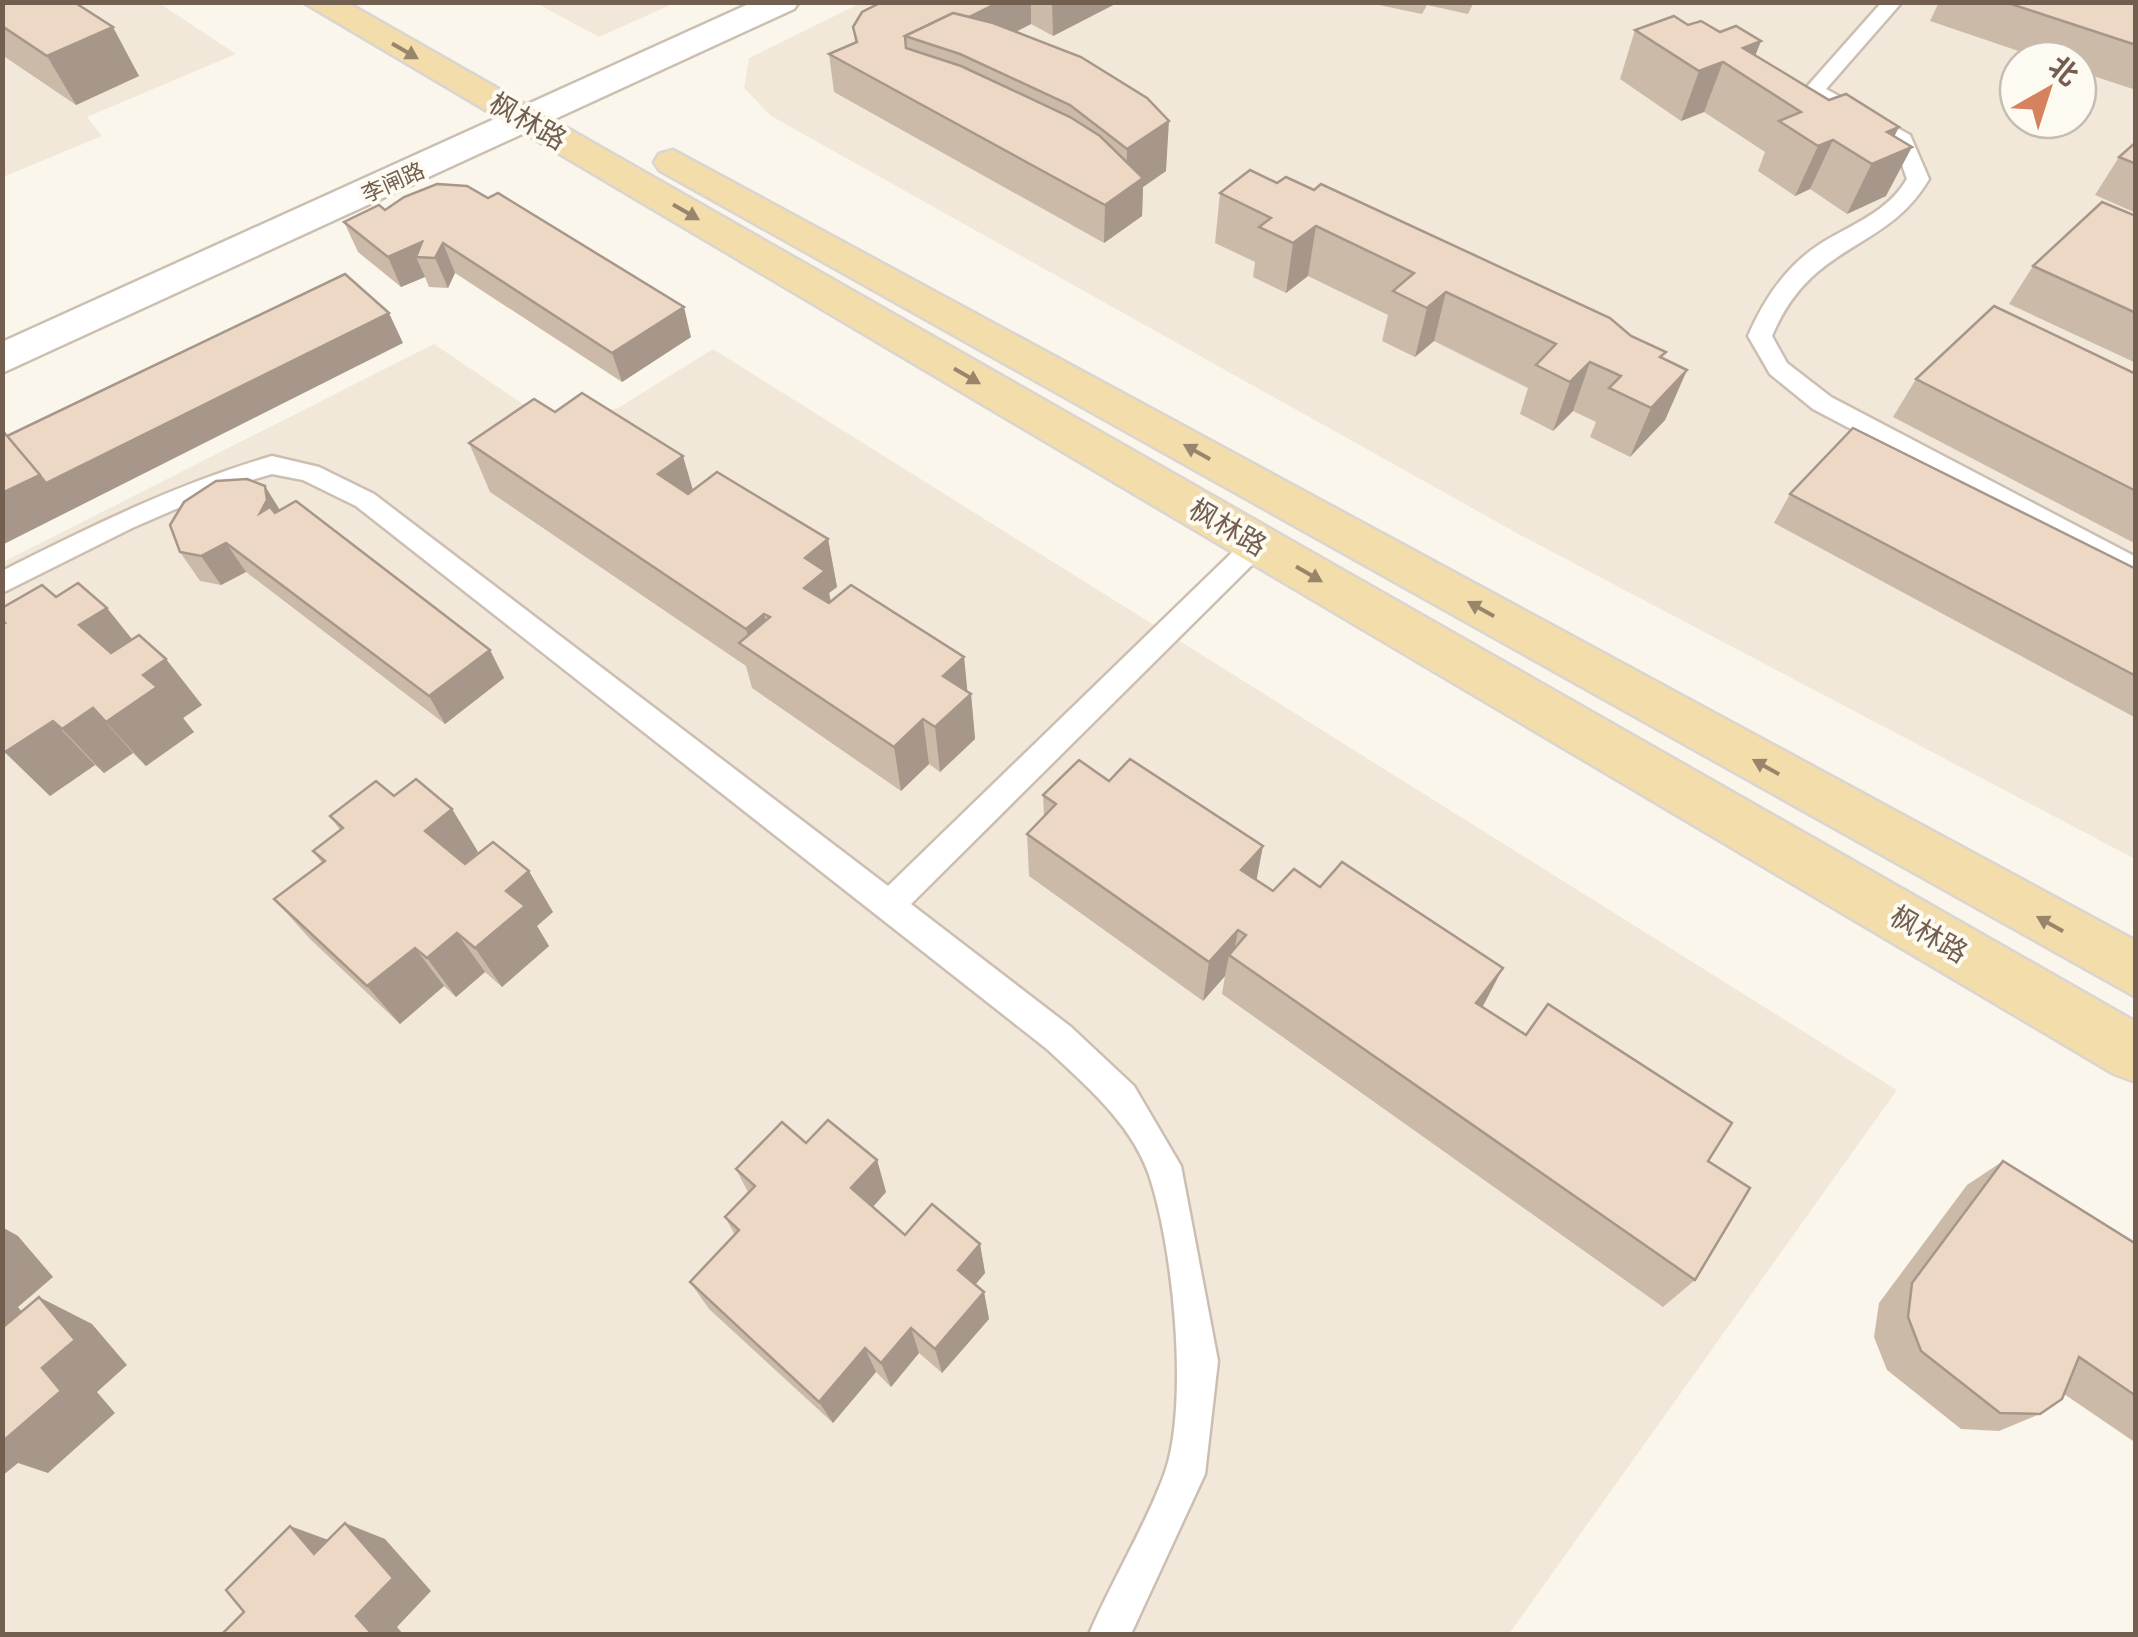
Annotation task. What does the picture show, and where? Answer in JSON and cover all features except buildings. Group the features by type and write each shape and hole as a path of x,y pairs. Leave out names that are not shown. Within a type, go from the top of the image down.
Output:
{"main road":[{"name":"枫林路","path":"320,2 548,112 2136,971"},
{"name":"枫林路","path":"391,2 548,112 1258,544 2136,1054"}],"street":[{"name":"李闸路","path":"2,359 782,2"}],"lane":[{"path":"1893,2 1814,90 1903,139 1918,179 1909,198 1897,208 1815,258 1788,283 1760,336 1778,368 1822,403 2136,568"},
{"path":"2,583 123,521 215,482 272,465 310,472 365,500 1029,1014 1097,1073 1122,1097 1164,1166 1200,1361 1186,1474 1110,1634"},
{"path":"888,907 1150,645 1258,544"}],"shaded area":[{"path":"3,3 159,3 236,54 87,117 102,136 3,177"},
{"path":"536,3 675,3 599,37"},
{"path":"861,3 2135,3 2135,859 1522,536 771,116 744,88 749,58"},
{"path":"434,344 551,423 618,408 713,349 1897,1090 1509,1634 3,1634 3,562"}]}
